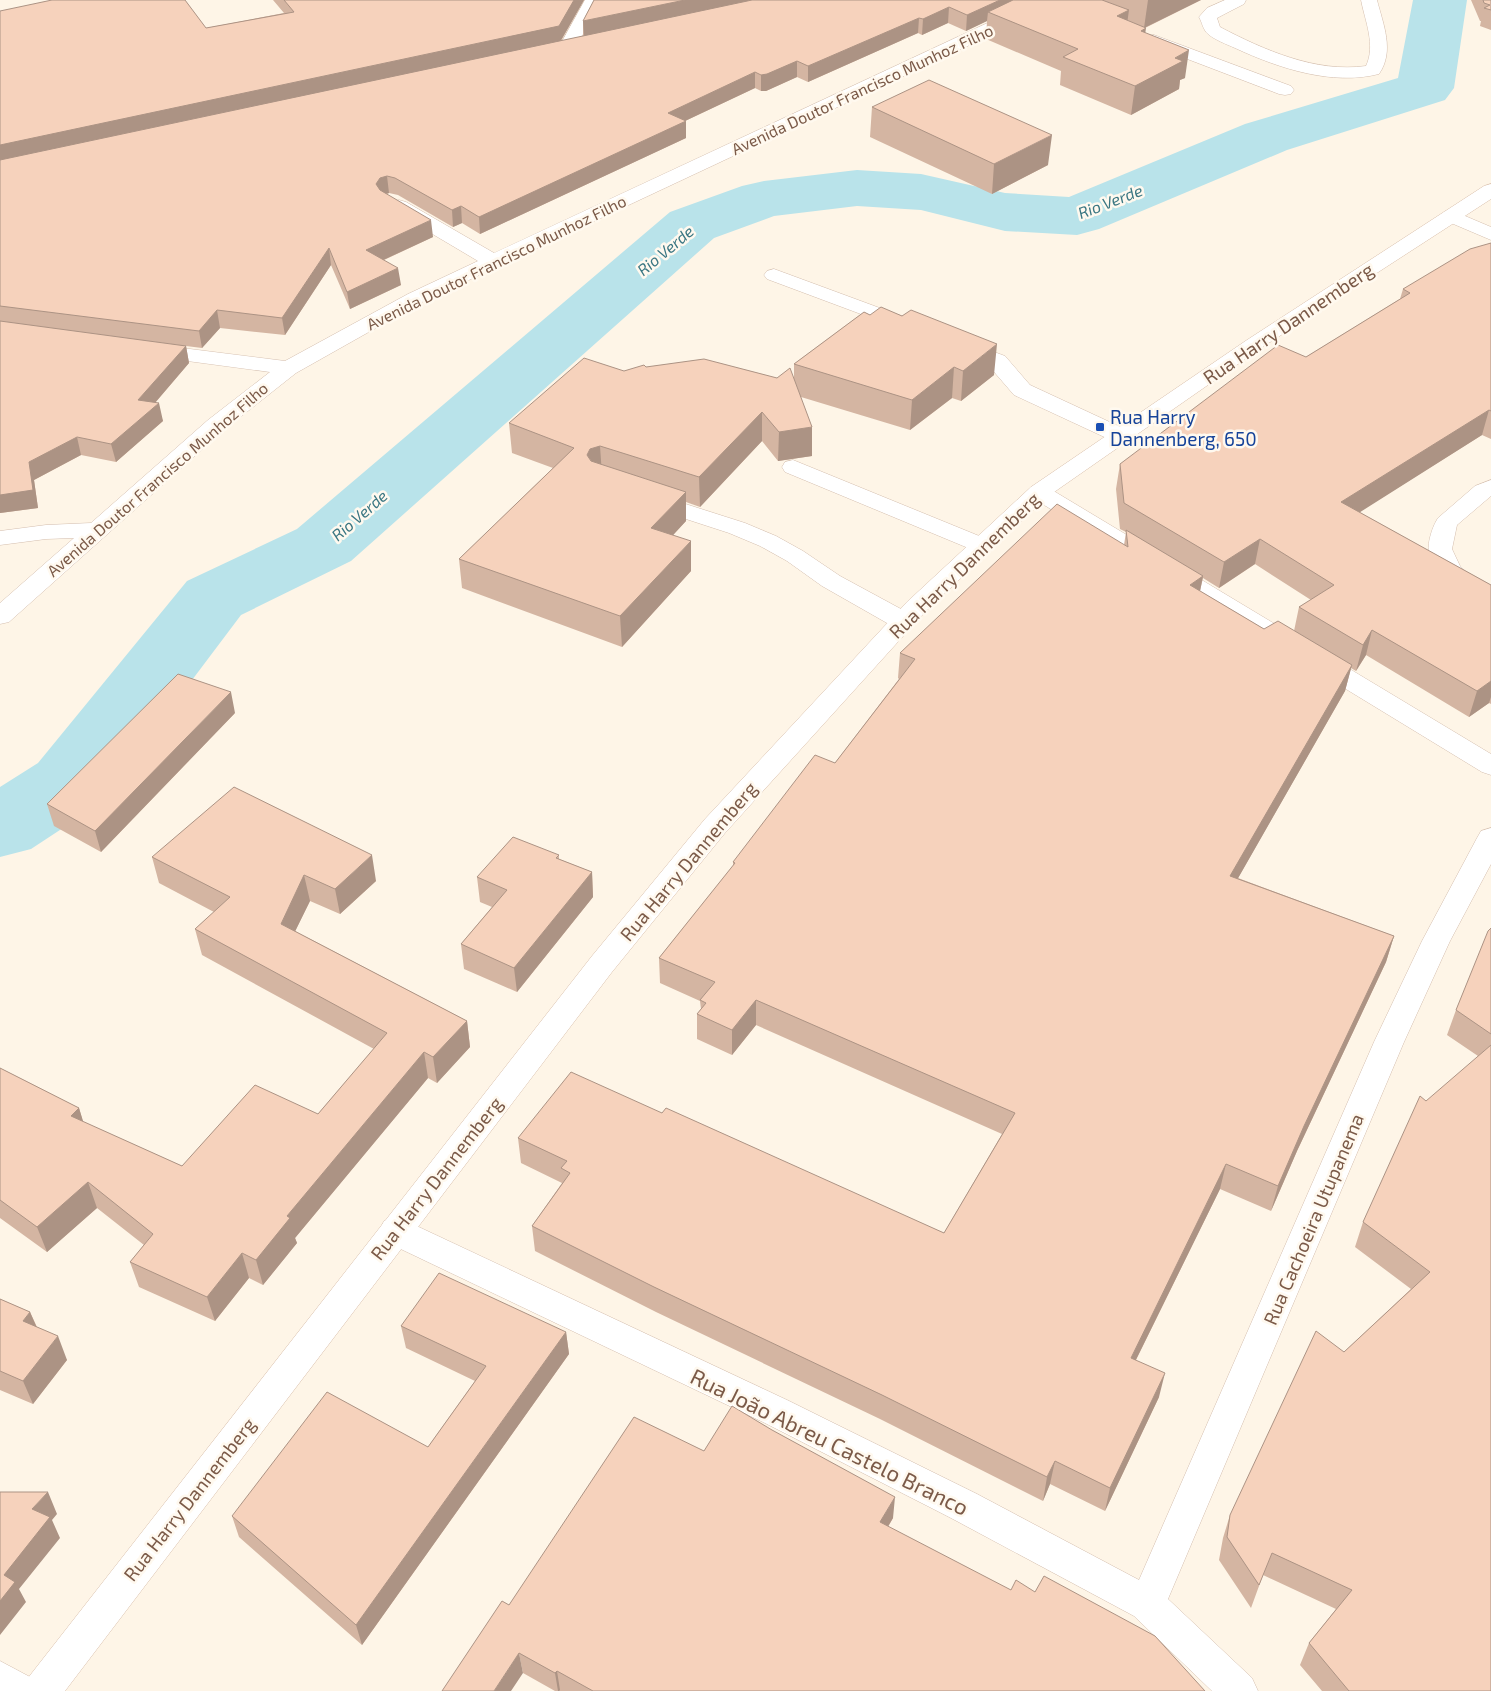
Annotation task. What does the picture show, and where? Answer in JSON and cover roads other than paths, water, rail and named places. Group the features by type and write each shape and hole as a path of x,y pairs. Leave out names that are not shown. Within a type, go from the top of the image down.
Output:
{"street":[{"path":"568,47 593,0"},
{"path":"1238,0 1212,12 1208,17 1213,30 1230,40 1286,61 1345,73 1362,73 1373,70 1377,63 1379,51 1369,0"},
{"name":"Avenida Doutor Francisco Munhoz Filho","path":"3,608 216,425 288,368 415,298 1056,3"},
{"path":"1140,35 1285,90"},
{"path":"549,51 587,43"},
{"name":"Rua Harry Dannemberg","path":"41,1691 596,972 715,826 903,620 1039,492 1254,344 1491,190"},
{"path":"390,201 494,262"},
{"path":"1451,216 1491,234"},
{"path":"774,275 997,361 1022,390 1121,436"},
{"path":"133,347 288,368"},
{"path":"793,467 981,545"},
{"path":"1491,487 1483,491 1446,523 1440,549 1449,568 1470,590 1491,602"},
{"path":"1039,492 1491,766"},
{"path":"628,493 737,528 768,541 795,556 830,581 903,620"},
{"path":"0,538 46,532 96,530"},
{"name":"Rua Cachoeira Utupanema","path":"1147,1604 1389,1042 1436,941 1491,838"},
{"name":"Rua João Abreu Castelo Branco","path":"395,1231 792,1420 964,1506 1147,1604 1239,1691"},
{"path":"0,1680 19,1691"}],"waterway":[{"name":"Rio Verde","path":"0,827 68,784 214,598 324,545 692,225 764,199 857,188 921,192 1005,212 1077,216 1266,137 1425,88 1440,0"}],"place":[{"name":"Rua Harry Dannenberg, 650","path":"1100,427"}]}
